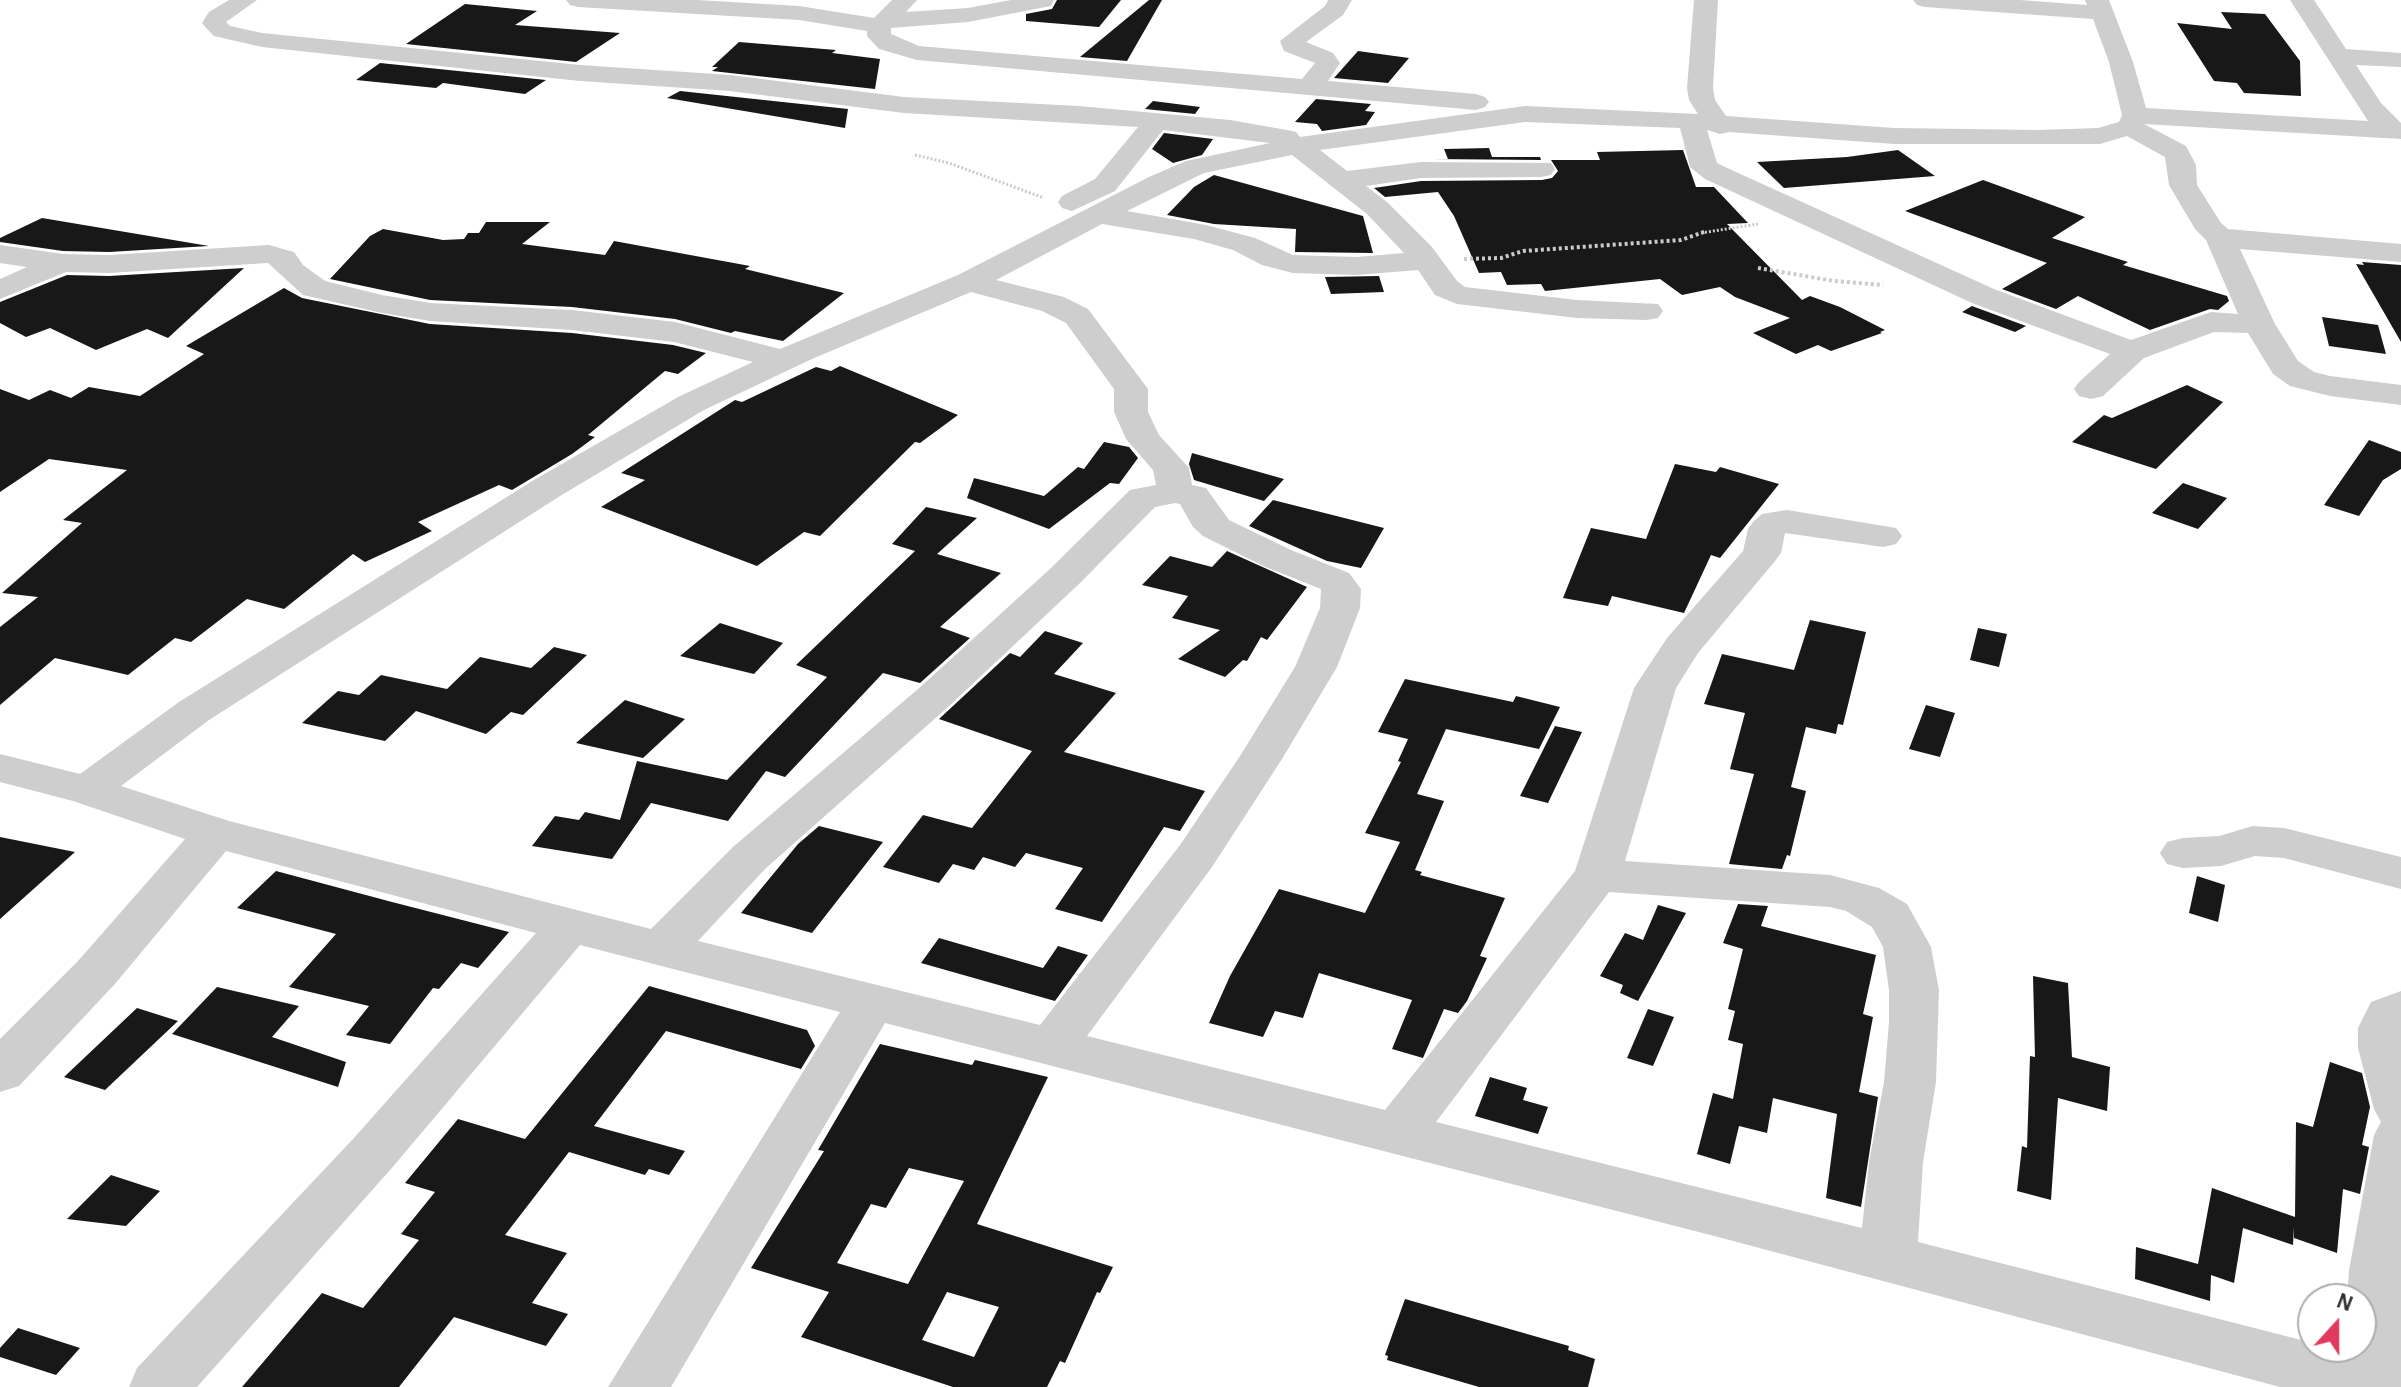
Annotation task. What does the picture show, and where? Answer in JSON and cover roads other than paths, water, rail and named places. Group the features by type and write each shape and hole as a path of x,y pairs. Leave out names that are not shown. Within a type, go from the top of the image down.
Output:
{"street":[{"path":"245,0 217,17 214,23 231,33 277,41 580,73 730,83 904,105 1079,114 1230,128 1303,145 1377,208 1426,261 1446,288 1469,298 1577,309 1647,311"},
{"path":"578,0 711,5 881,24 968,15 1043,1"},
{"path":"905,0 881,24 879,36 888,44 917,53 1484,103 1525,114"},
{"path":"1307,88 1328,63 1324,58 1293,46 1292,41 1335,10 1340,0"},
{"path":"1706,0 1700,88 1706,124 1704,167 1983,296 2132,351"},
{"path":"1925,0 2100,6 2121,62 2132,121 2176,152 2182,165 2183,185 2210,229 2219,236 2259,324 2285,367 2302,379 2330,386 2401,395"},
{"path":"2302,0 2371,108 2396,131"},
{"path":"2337,56 2401,60"},
{"path":"1191,79 1230,128"},
{"path":"87,790 194,711 547,488 692,403 784,360 969,282 1087,213 1196,167 1303,145 1525,114 1622,116 1894,136 2100,136 2132,121 2396,131"},
{"path":"1087,213 1105,185 1155,123"},
{"path":"1344,180 1421,170 1541,169"},
{"path":"1087,213 1196,231 1244,244 1273,259 1293,264 1344,266 1426,261"},
{"path":"2219,236 2253,242 2401,253"},
{"path":"0,254 63,263 146,263 269,254 283,258 292,271 314,288 382,304 430,312 572,320 675,332 784,360"},
{"path":"0,290 63,263"},
{"path":"969,282 1053,304 1077,316 1131,389 1131,412 1144,439 1171,468 1175,492"},
{"path":"2091,389 2132,351 2211,322 2259,324"},
{"path":"661,949 749,858 933,698 1065,576 1143,498 1175,492 1193,496 1203,508 1206,519 1216,528 1277,558 1335,581 1341,589 1340,608 1316,667 1252,772 1196,856 1051,1047"},
{"path":"1397,1134 1597,875 1655,688 1681,647 1762,553 1767,529 1775,522 1787,521 1883,536"},
{"path":"0,768 87,790 216,833 661,949 1888,1258 2375,1386 2378,1270 2401,1135"},
{"path":"0,1072 96,973 216,833"},
{"path":"2183,853 2221,851 2253,841 2284,843 2401,873"},
{"path":"1597,875 1830,891 1862,899 1890,916 1907,947 1914,990 1914,1022 1910,1082 1896,1162 1888,1258"},
{"path":"159,1387 372,1154 571,924"},
{"path":"638,1387 872,1002"},
{"path":"2401,1009 2389,1015 2384,1028 2384,1048 2401,1109"}]}
